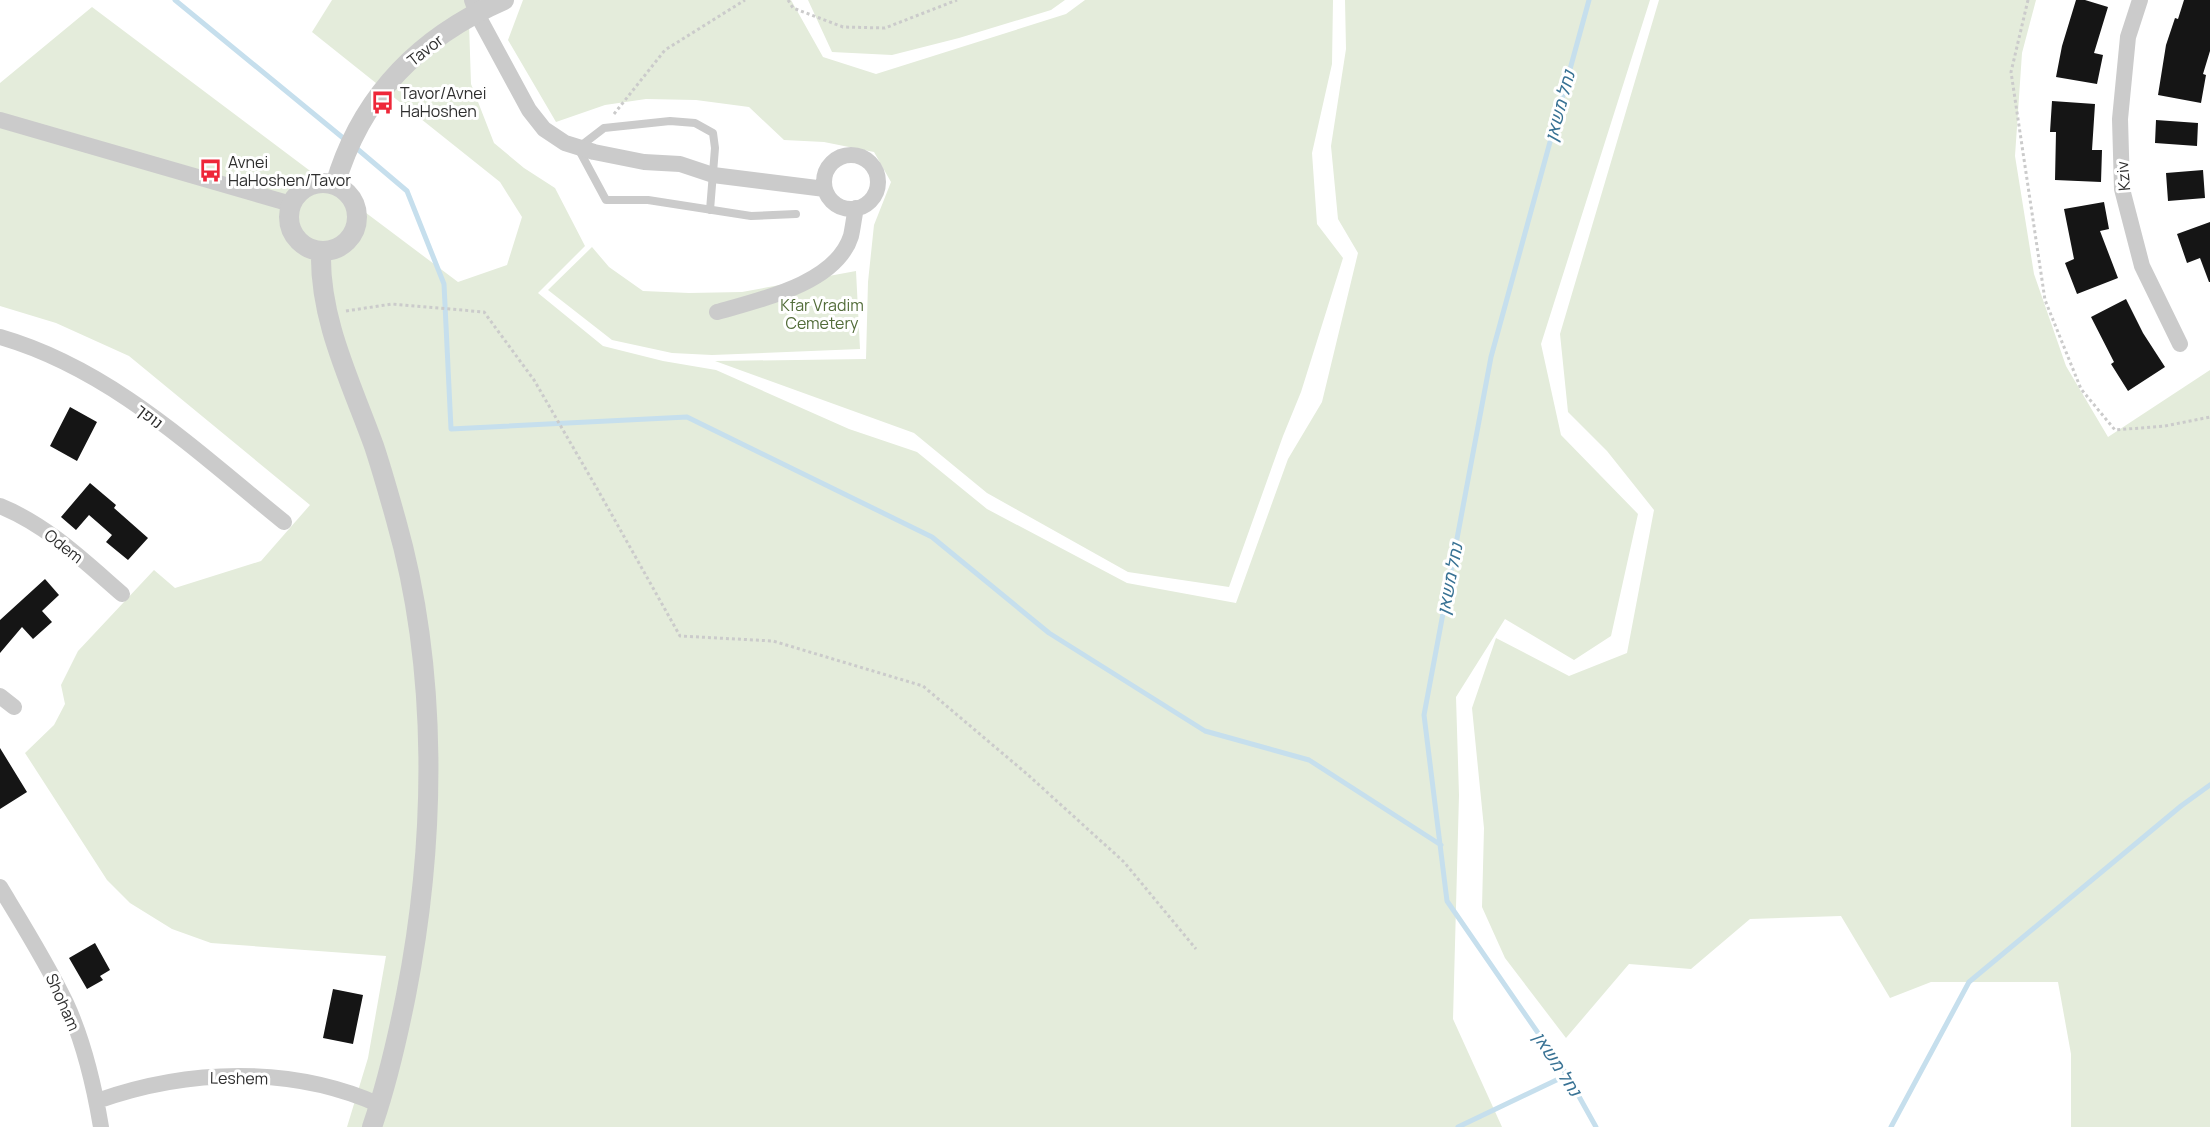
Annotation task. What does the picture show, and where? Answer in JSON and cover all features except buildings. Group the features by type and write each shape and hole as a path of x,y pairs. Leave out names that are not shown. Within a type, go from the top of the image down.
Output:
{"street":[{"name":"Tavor","path":"335,185 343,156 354,134 369,106 386,84 474,7 504,0"},
{"name":"Kziv","path":"2140,0 2128,38 2121,107 2122,189 2142,266 2180,344"},
{"path":"474,7 522,100 535,120 553,136 578,148 644,162 680,164 713,175 825,189"},
{"path":"0,120 291,204"},
{"path":"848,155 865,159 872,165 878,182 871,199 856,208 837,205 829,198 825,189 826,171 831,163 848,155"},
{"path":"319,183 335,185 348,194 354,203 356,224 352,234 332,250 321,251 306,246 294,235 289,221 291,204 300,191 309,186 319,183"},
{"path":"717,312 786,292 825,270 840,256 850,237 856,208"},
{"path":"321,251 321,278 326,314 375,448 397,523 413,597 424,681 428,743 428,816 423,888 413,960 399,1033 372,1127"},
{"name":"נופך","path":"0,337 72,364 129,398 284,522"},
{"name":"Odem","path":"0,506 39,527 62,543 122,594"},
{"path":"0,696 14,707"},
{"name":"Shoham","path":"0,886 46,964 66,1004 83,1047 97,1101 100,1127"},
{"name":"Leshem","path":"97,1101 154,1084 193,1078 240,1076 297,1081 326,1087 354,1094 380,1105"}],"lane":[{"path":"710,210 715,148 713,133 695,123 670,121 604,128 578,148 606,200 648,200 710,210 751,216 795,214"}],"path":[{"path":"604,128 665,50 745,0"},
{"path":"788,0 793,8 843,27 885,28 957,0"},
{"path":"2028,0 2011,72 2044,300 2081,389 2115,430 2165,426 2210,417"},
{"path":"326,314 392,304 484,312 534,380 680,636 773,641 923,686 1027,774 1124,862 1196,948"}],"green space":[{"path":"332,0 478,0 469,23 471,84 494,143 524,168 555,188 585,246 538,293 603,346 663,361 716,370 849,429 917,452 987,509 1127,583 1236,603 1288,459 1322,402 1358,253 1338,219 1331,146 1346,49 1345,0 1650,0 1541,344 1561,435 1638,514 1611,636 1574,660 1505,619 1456,697 1459,795 1453,1019 1502,1127 347,1127 368,1058 386,956 211,943 172,929 130,903 107,880 25,753 54,725 65,704 61,685 78,651 154,570 175,588 261,561 310,505 129,356 56,323 0,306 0,83 92,7 458,282 507,265 522,217 500,182 312,32"},
{"path":"523,0 791,0 823,57 876,74 1066,14 1085,0 1333,0 1332,64 1312,153 1317,224 1343,258 1301,392 1229,587 1128,572 987,493 914,433 715,361 866,359 868,282 874,225 891,182 874,152 824,142 784,140 749,107 696,100 646,99 605,105 556,122 508,40"},
{"path":"808,0 1065,0 1051,10 959,38 892,55 832,52"},
{"path":"1659,0 2036,0 2022,53 2015,156 2034,274 2066,366 2108,437 2210,370 2210,1127 2071,1127 2071,1054 2058,982 1931,982 1890,998 1841,916 1750,919 1691,969 1629,964 1566,1038 1505,958 1482,907 1484,828 1472,708 1496,638 1569,676 1627,653 1654,510 1607,451 1568,412 1560,334"},
{"name":"Kfar Vradim Cemetery","path":"592,247 609,267 643,291 742,292 856,271 860,349 712,355 672,353 612,340 548,290"}],"waterway":[{"path":"175,0 348,142"},
{"name":"נחל משאן","path":"1589,0 1491,357 1424,715 1447,901 1567,1075 1596,1127"},
{"path":"355,147 407,191 444,284 451,429 687,417 932,537 1049,633 1205,731 1309,760 1441,845"},
{"path":"1891,1127 1969,982 2181,806 2210,785"},
{"path":"1458,1127 1567,1075"}],"place":[{"name":"Tavor/Avnei HaHoshen","path":"382,102"},
{"name":"Avnei HaHoshen/Tavor","path":"210,171"}]}
